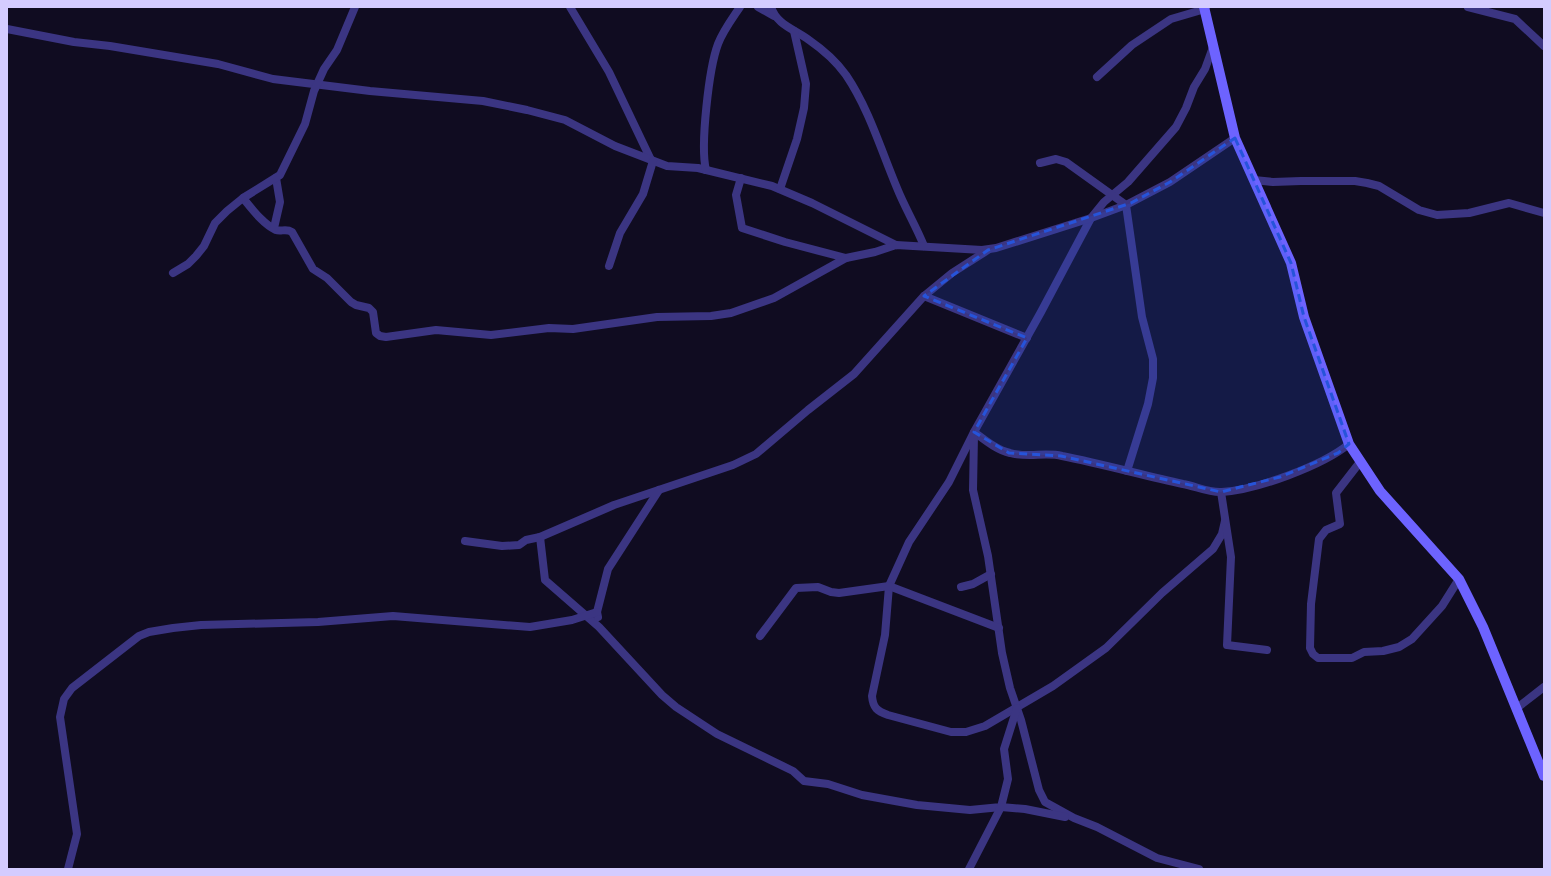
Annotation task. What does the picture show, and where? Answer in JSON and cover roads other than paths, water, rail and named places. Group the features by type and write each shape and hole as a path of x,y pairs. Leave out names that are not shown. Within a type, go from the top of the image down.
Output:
{"street":[{"path":"173,273 188,264 196,256 204,246 220,217 243,198 276,178 282,170 305,124 312,96 324,69 337,50 355,7"},
{"path":"570,7 609,72 652,161 643,194 620,233 608,266"},
{"path":"706,170 704,146 714,60 720,40 740,7"},
{"path":"758,7 774,16 819,48 846,74 864,108 899,193 924,246"},
{"path":"771,7 774,16"},
{"path":"1468,7 1515,19 1544,46"},
{"path":"1097,78 1132,45 1171,19 1205,8 1235,138 1291,263 1304,317 1348,444 1367,475 1380,491 1459,579 1483,627 1544,776"},
{"path":"7,29 74,42 110,46 218,64 266,78 317,85 477,100 514,106 561,118 594,136 652,161 671,167 706,170 780,189 812,203 896,245"},
{"path":"780,189 804,108 806,84 794,31"},
{"path":"1213,46 1206,69 1194,87 1186,108 1176,127 1128,182 1091,218 1027,338 974,432 950,482 909,542 889,586 885,635 872,696 872,705 878,711 951,732 966,732 985,726 1061,681 1106,648 1162,593 1214,549 1222,534 1225,521"},
{"path":"465,541 511,546 540,537 614,505 733,465 756,454 808,410 854,374 924,296 952,273 988,250 1091,218 1126,205 1170,182 1235,138"},
{"path":"1040,163 1056,159 1066,162 1126,205 1142,317 1153,359 1153,378 1148,404 1127,471"},
{"path":"274,228 280,202 276,178"},
{"path":"741,178 736,195 742,228 785,242 846,258"},
{"path":"1254,180 1273,182 1301,180 1355,181 1367,183 1379,186 1419,210 1437,215 1464,214 1508,203 1544,213"},
{"path":"243,198 257,215 274,228 280,231 288,230 292,232 313,269 327,278 351,302 369,308 373,312 376,333 380,336 386,337 436,330 491,335 549,328 573,329 657,317 711,316 731,313 774,298 846,258 875,252 896,245 988,250"},
{"path":"924,296 1027,338"},
{"path":"974,432 992,445 1009,453 1024,456 1054,454 1221,492 1256,485 1286,475 1338,453 1348,444"},
{"path":"974,432 973,490 991,574 1008,681 1017,708 1039,790 1045,802 1074,818 1097,827 1157,858 1199,869"},
{"path":"1360,462 1336,493 1340,524 1326,530 1319,538 1311,604 1310,648 1313,654 1318,658 1352,658 1364,652 1383,651 1399,647 1412,639 1442,606 1459,579"},
{"path":"599,627 597,612 608,569 658,490"},
{"path":"1221,492 1231,557 1227,645 1267,650"},
{"path":"540,537 545,580 599,627 662,695 676,707 716,734 793,771 804,781 828,784 862,795 917,805 970,810 1001,807 1024,809 1074,818"},
{"path":"961,587 973,584 991,574"},
{"path":"760,636 796,588 818,587 831,592 839,593 889,586 999,628"},
{"path":"68,869 77,834 60,717 64,699 72,688 144,633 201,625 318,622 393,616 530,627 587,616 597,612"},
{"path":"1517,708 1544,687"},
{"path":"969,869 1001,807 1008,779 1004,749 1017,708"}]}
